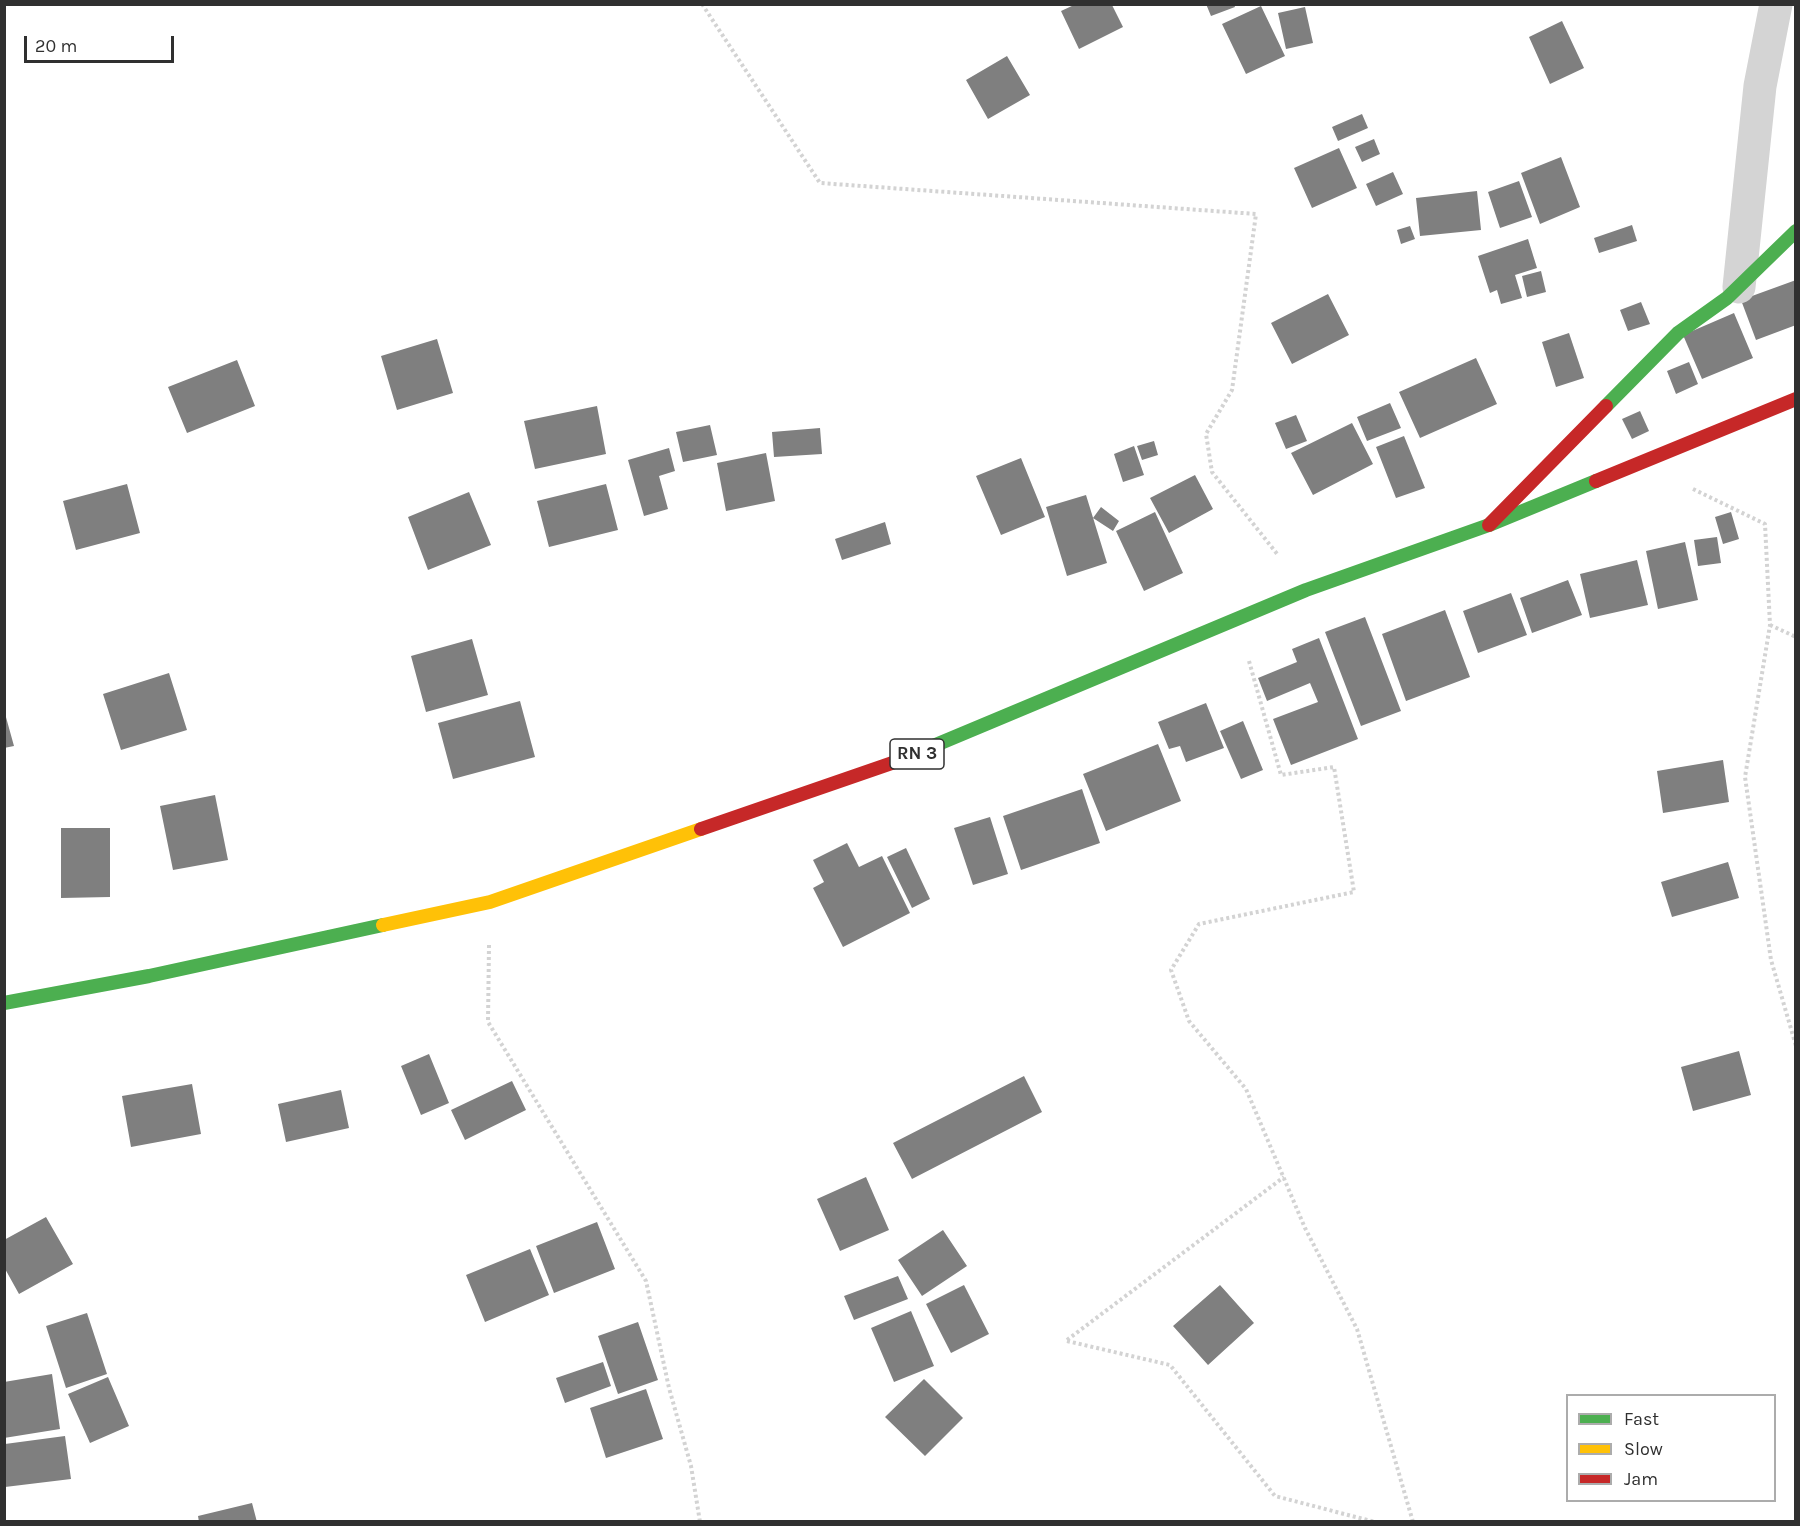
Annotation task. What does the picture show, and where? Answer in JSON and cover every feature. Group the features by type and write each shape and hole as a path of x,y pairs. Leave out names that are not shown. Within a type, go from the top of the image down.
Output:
{"main road":[{"path":"1489,525 1678,333 1727,298 1796,231"},
{"name":"RN 3","path":"4,1003 148,976 490,902 899,761 1306,590 1489,525 1796,399"}],"street":[{"path":"1739,287 1760,86 1776,4"}],"path":[{"path":"702,4 819,183 1256,214 1232,390 1206,434 1212,472 1306,590"},
{"path":"1638,463 1765,524 1770,625 1745,777 1770,960 1796,1046"},
{"path":"1238,619 1281,775 1334,767 1354,892 1199,924 1171,970 1189,1021 1246,1089 1305,1228 1357,1329 1413,1521"},
{"path":"1770,625 1796,637"},
{"path":"490,902 488,1022 646,1281 669,1388 691,1466 700,1521"},
{"path":"1284,1177 1067,1341 1170,1365 1275,1496 1375,1521"}],"building":[{"path":"1206,4 1234,4 1235,7 1211,16"},
{"path":"1074,5 1112,5 1123,27 1079,49 1061,11"},
{"path":"1261,6 1285,56 1246,74 1222,24"},
{"path":"1305,7 1313,43 1286,49 1278,13"},
{"path":"1562,21 1584,68 1550,84 1529,37"},
{"path":"1007,56 1030,95 988,119 966,80"},
{"path":"1362,114 1368,128 1338,141 1332,127"},
{"path":"1374,139 1380,154 1362,162 1355,147"},
{"path":"1339,148 1357,188 1312,208 1294,168"},
{"path":"1561,157 1580,207 1540,224 1521,173"},
{"path":"1393,172 1403,194 1376,206 1366,184"},
{"path":"1519,181 1532,217 1500,228 1488,192"},
{"path":"1477,191 1481,230 1420,236 1416,198"},
{"path":"1632,225 1637,241 1599,253 1594,238"},
{"path":"1410,226 1415,239 1401,244 1397,230"},
{"path":"1528,239 1537,268 1515,275 1522,298 1501,304 1497,290 1490,293 1478,256"},
{"path":"1541,271 1546,292 1527,297 1522,276"},
{"path":"1796,280 1796,325 1756,340 1741,300"},
{"path":"1328,294 1349,335 1292,364 1271,323"},
{"path":"1641,302 1650,324 1628,331 1620,310"},
{"path":"1734,313 1753,358 1702,379 1683,335"},
{"path":"1569,333 1584,378 1556,387 1542,342"},
{"path":"437,339 453,393 397,410 381,356"},
{"path":"1476,358 1497,404 1420,438 1399,392"},
{"path":"237,360 255,406 187,433 168,387"},
{"path":"1689,362 1698,384 1676,394 1667,371"},
{"path":"1390,403 1401,428 1367,441 1357,417"},
{"path":"597,406 606,454 535,469 524,421"},
{"path":"1640,411 1649,431 1632,439 1622,419"},
{"path":"1296,415 1307,441 1286,449 1275,423"},
{"path":"1352,423 1373,464 1313,495 1291,453"},
{"path":"710,425 717,455 683,462 676,432"},
{"path":"820,428 822,454 774,457 772,432"},
{"path":"1404,436 1425,488 1396,498 1376,447"},
{"path":"1154,441 1158,455 1142,460 1137,446"},
{"path":"1134,446 1144,475 1123,482 1114,454"},
{"path":"669,448 675,471 659,476 668,509 644,516 628,460"},
{"path":"766,453 775,501 726,511 717,463"},
{"path":"1021,458 1045,517 1001,535 976,476"},
{"path":"1195,475 1213,509 1169,533 1150,498"},
{"path":"127,484 140,533 76,550 63,501"},
{"path":"606,484 618,530 549,547 537,501"},
{"path":"469,492 491,545 428,570 408,517"},
{"path":"1086,495 1107,563 1067,576 1046,507"},
{"path":"1101,507 1119,521 1113,531 1093,518"},
{"path":"1155,512 1183,573 1144,591 1116,531"},
{"path":"1731,512 1739,539 1723,544 1715,517"},
{"path":"885,522 891,544 842,560 835,539"},
{"path":"1717,537 1721,563 1698,566 1694,540"},
{"path":"1685,542 1698,600 1658,609 1646,551"},
{"path":"1637,560 1648,605 1590,618 1580,574"},
{"path":"1568,580 1582,615 1532,633 1520,598"},
{"path":"1511,593 1527,635 1478,653 1463,611"},
{"path":"1445,610 1470,677 1406,701 1382,634"},
{"path":"1365,617 1401,711 1361,726 1325,632"},
{"path":"1319,638 1358,739 1291,765 1273,719 1318,702 1310,683 1267,701 1258,678 1297,662 1292,649"},
{"path":"472,639 488,695 426,712 411,656"},
{"path":"169,673 187,730 121,750 103,694"},
{"path":"520,701 535,757 453,779 438,723"},
{"path":"1206,703 1224,748 1186,762 1180,746 1169,749 1158,722"},
{"path":"4,710 14,746 4,748"},
{"path":"1243,721 1263,770 1241,779 1220,731"},
{"path":"1158,744 1181,801 1106,831 1083,774"},
{"path":"1723,760 1729,802 1663,813 1657,771"},
{"path":"1082,789 1100,843 1021,870 1003,816"},
{"path":"215,795 228,860 173,870 160,806"},
{"path":"990,817 1008,874 973,885 954,828"},
{"path":"61,828 110,828 110,897 61,898"},
{"path":"847,843 859,867 882,856 910,913 843,947 813,888 824,882 813,860"},
{"path":"906,848 930,899 912,908 887,857"},
{"path":"1728,862 1739,898 1672,917 1661,882"},
{"path":"1739,1051 1751,1095 1693,1111 1681,1067"},
{"path":"429,1054 449,1103 421,1115 401,1066"},
{"path":"1024,1076 1042,1112 912,1179 893,1143"},
{"path":"512,1081 526,1110 465,1140 451,1110"},
{"path":"192,1084 201,1134 131,1147 122,1096"},
{"path":"341,1090 349,1128 286,1142 278,1104"},
{"path":"866,1177 889,1230 840,1251 817,1199"},
{"path":"46,1217 73,1264 19,1294 4,1267 4,1240"},
{"path":"597,1222 615,1269 554,1293 536,1246"},
{"path":"943,1230 967,1266 922,1296 898,1260"},
{"path":"530,1249 549,1295 485,1322 466,1275"},
{"path":"898,1276 908,1299 854,1320 844,1296"},
{"path":"964,1285 989,1334 951,1353 926,1304"},
{"path":"1220,1285 1254,1323 1208,1365 1173,1326"},
{"path":"911,1311 934,1366 894,1382 871,1328"},
{"path":"87,1313 107,1374 66,1388 46,1326"},
{"path":"638,1322 658,1380 618,1394 598,1336"},
{"path":"603,1362 611,1386 565,1403 556,1378"},
{"path":"52,1374 60,1429 4,1438 4,1382"},
{"path":"108,1377 129,1426 90,1443 68,1394"},
{"path":"924,1379 963,1418 925,1456 885,1417"},
{"path":"646,1389 663,1439 606,1458 590,1408"},
{"path":"65,1436 71,1479 5,1487 5,1444"},
{"path":"252,1503 257,1522 199,1522 198,1516"}],"traffic: fast":[{"path":"1606,406 1678,333 1727,298 1796,231"},
{"path":"895,762 1306,590 1489,525 1596,481"},
{"path":"4,1003 149,976 383,925"}],"traffic: slow":[{"path":"383,925 490,902 701,829"}],"traffic: jam":[{"path":"1596,481 1796,399"},
{"path":"1489,525 1606,406"},
{"path":"701,829 895,762"}]}
